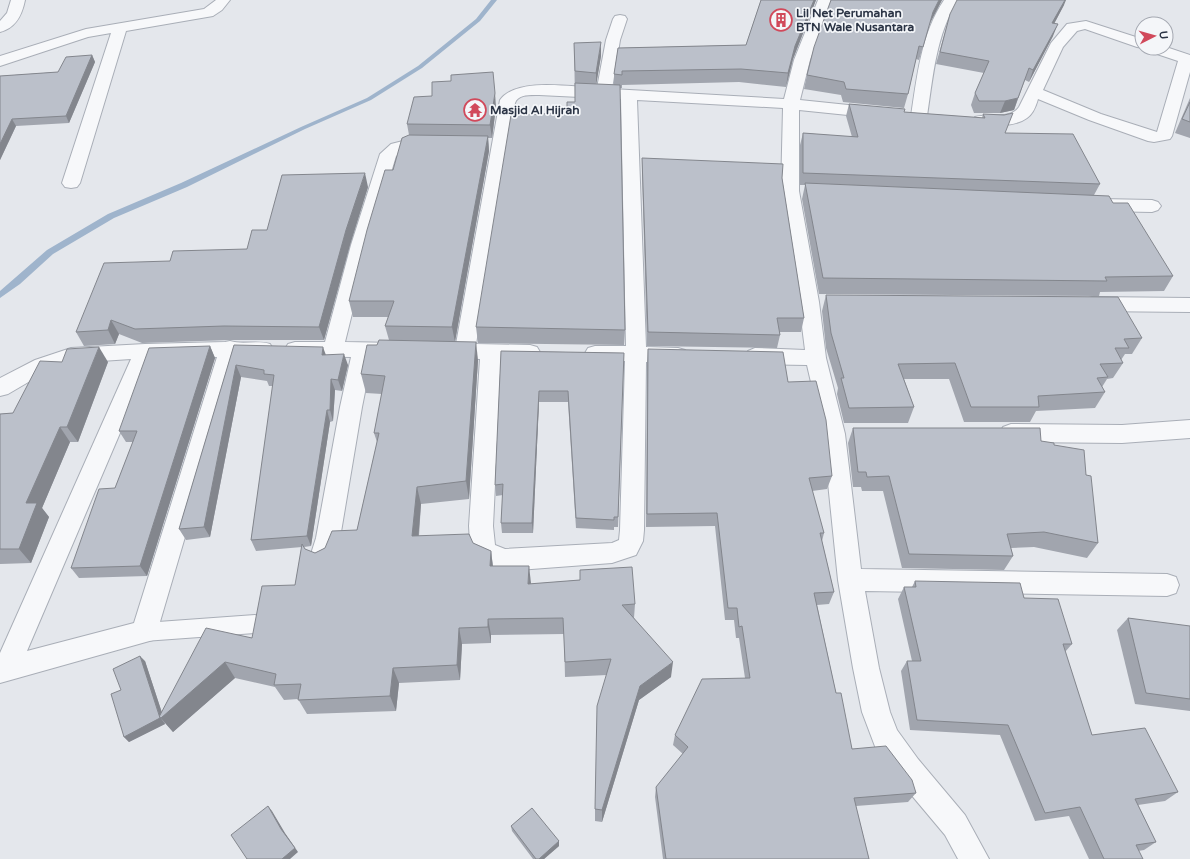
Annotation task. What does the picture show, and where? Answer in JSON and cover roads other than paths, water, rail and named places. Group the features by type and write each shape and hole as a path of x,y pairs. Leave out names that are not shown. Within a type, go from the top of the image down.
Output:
{"street":[{"path":"0,28 8,23 15,14 18,0"},
{"path":"0,61 79,35 208,13 217,7 223,0"},
{"path":"824,0 802,60 791,104 782,170 797,191 817,302 816,358 846,434 850,580 866,668 882,732 886,740 908,769 955,825 974,859"},
{"path":"465,351 492,145 508,99 514,94 536,90 604,93 791,104 912,116 925,77 937,26 951,0"},
{"path":"604,93 613,40 620,19"},
{"path":"966,119 1000,120 1020,116 1024,112 1056,46 1072,26 1086,25 1134,41"},
{"path":"71,183 120,27"},
{"path":"1034,92 1095,117 1154,137 1161,137 1164,136 1188,60 1174,55"},
{"path":"491,351 481,526 482,542 486,552 503,560 612,553 627,548 631,541 632,530 639,166 629,95"},
{"path":"333,349 360,245 388,154 393,150 409,144 441,145"},
{"path":"1088,205 1152,206"},
{"path":"1071,304 1190,305"},
{"path":"3,670 144,632 230,348"},
{"path":"0,388 42,365 71,356 145,351 230,348 552,352"},
{"path":"322,557 328,538 351,407 363,350"},
{"path":"3,670 145,351"},
{"path":"575,352 698,355"},
{"path":"738,356 816,358"},
{"path":"992,432 1122,434 1190,429"},
{"path":"850,580 1166,585"}],"lane":[{"path":"144,632 255,624"}],"waterway":[{"path":"0,295 17,282 50,252 111,216 184,185 303,128 369,99 420,67 478,20 494,0"}],"place":[{"name":"Lil Net Perumahan BTN Wale Nusantara","path":"781,20"},
{"name":"Masjid Al Hijrah","path":"475,110"}]}
